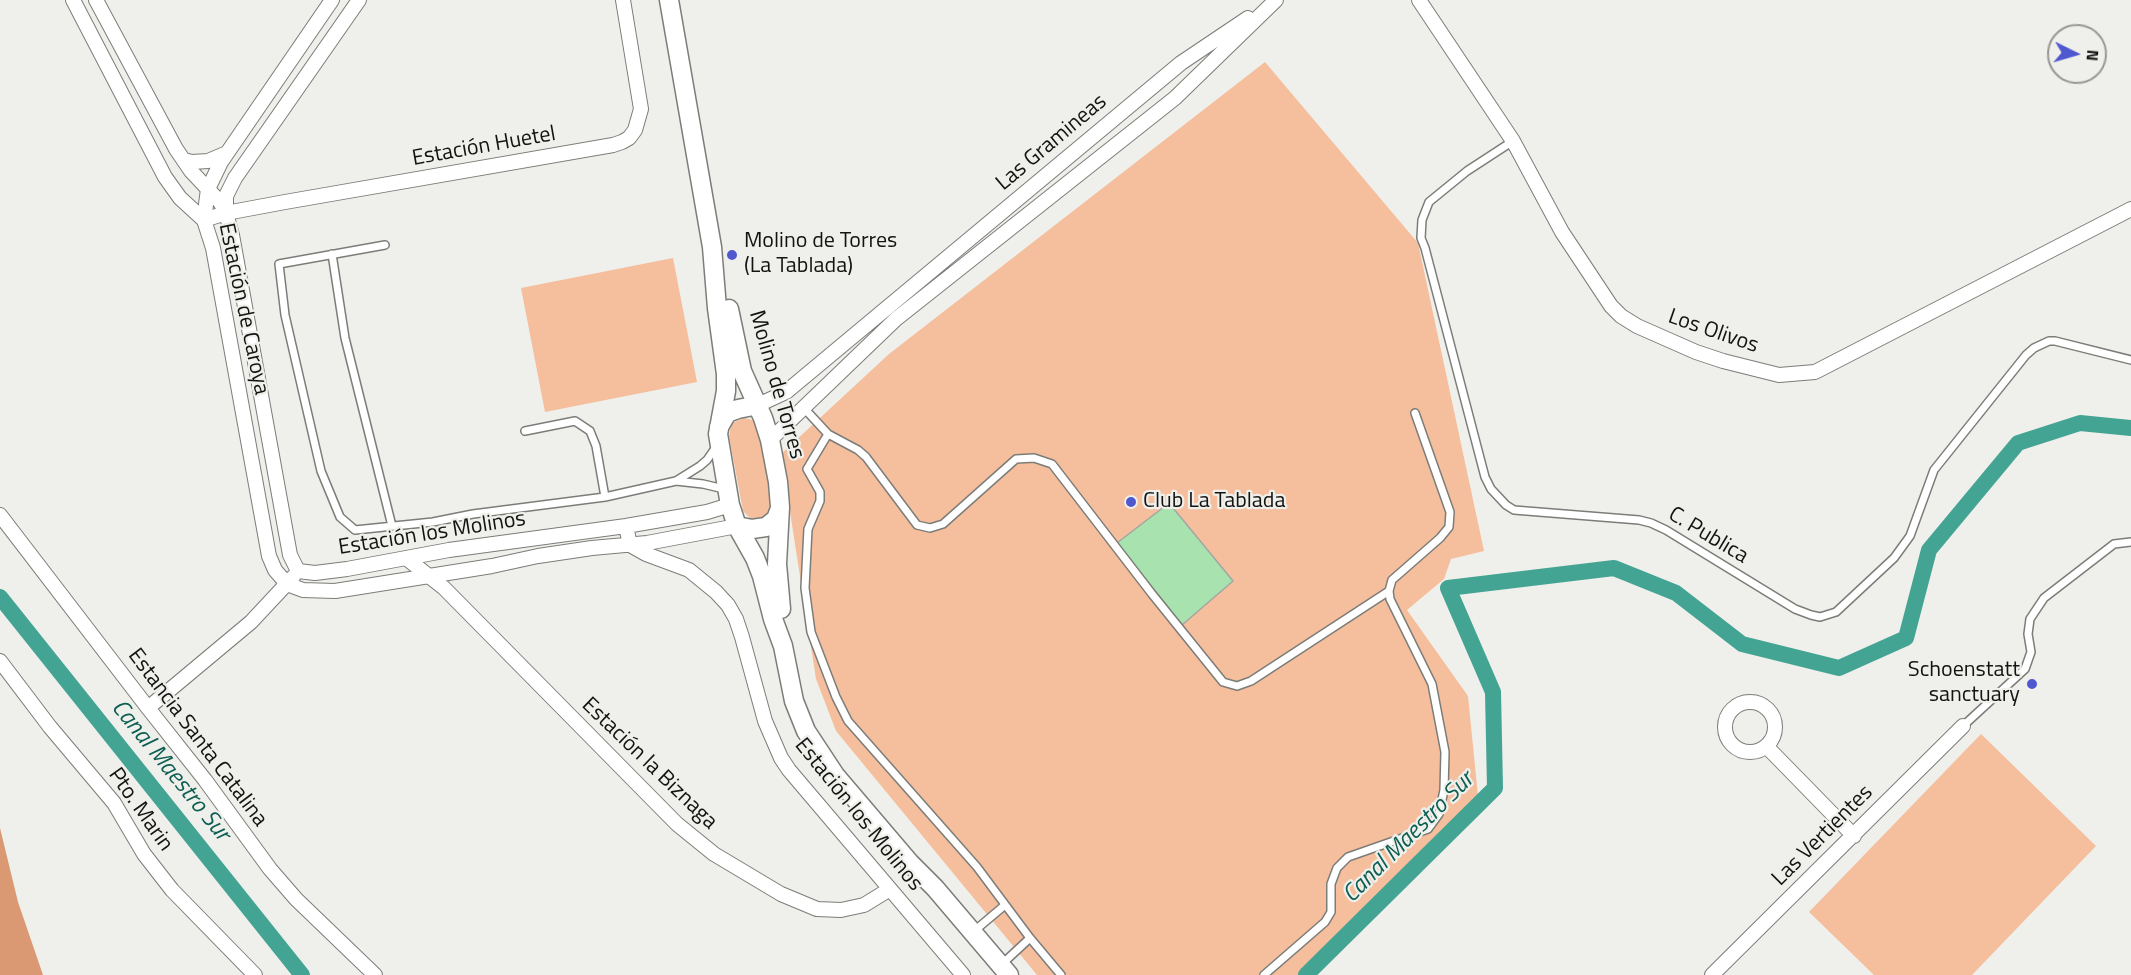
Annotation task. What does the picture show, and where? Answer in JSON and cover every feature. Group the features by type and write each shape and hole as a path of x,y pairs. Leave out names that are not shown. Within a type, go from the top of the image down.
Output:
{"main road":[{"name":"Molino de Torres","path":"669,0 712,247 726,374 719,435 729,498 737,526 759,567 773,620 783,646"},
{"name":"Molino de Torres","path":"712,247 728,303 742,371 758,405 770,440 780,507 777,564 783,646 794,701 806,731 836,775 910,863 973,932 1004,972"},
{"path":"719,435 727,413 758,405"},
{"path":"737,526 752,529 766,527 776,519 780,507"},
{"name":"Molino de Torres","path":"910,863 930,893 1004,972"}],"street":[{"name":"Estación de Caroya","path":"73,0 165,177 180,198 204,220 213,248 269,556 275,570 287,584"},
{"name":"Estación de Caroya","path":"96,0 152,106 184,160 220,202 226,213 232,235 290,555 298,571"},
{"path":"204,220 208,189 226,153 332,0"},
{"path":"226,213 226,196 235,178 359,0"},
{"name":"Estación Huetel","path":"204,220 226,213 622,142 629,138 635,130 641,109 623,0"},
{"name":"Los Olivos","path":"1419,0 1513,141 1530,176 1575,252 1611,306 1621,316 1637,326 1696,352 1779,375 1815,372 2131,210"},
{"name":"Las Gramineas","path":"758,405 786,392 1181,63 1274,1"},
{"name":"Las Gramineas","path":"803,407 896,319 1175,98 1274,1"},
{"path":"184,160 208,161 226,153"},
{"path":"770,440 803,407"},
{"name":"Estación los Molinos","path":"298,571 327,572 449,550 626,526 707,512 729,498"},
{"name":"Estancia Santa Catalina","path":"0,515 206,780 270,869 296,899 375,975"},
{"path":"626,526 630,544"},
{"name":"Estación los Molinos","path":"287,584 303,590 335,591 440,579 538,556 711,532 737,526"},
{"name":"Estación los Molinos","path":"630,544 646,554 689,570 728,605 736,619 765,720 781,758 963,975"},
{"path":"440,579 449,550"},
{"name":"Estación la Biznaga","path":"406,558 440,579 677,824 714,854 780,894 817,909 840,910 864,905 890,889"},
{"path":"148,708 251,622 298,571"},
{"name":"Pto. Marin","path":"0,661 50,727 114,802 144,854 172,890 255,975"},
{"name":"Las Vertientes","path":"1712,975 1964,726"},
{"path":"1766,746 1854,836"}],"lane":[{"name":"C. Publica","path":"1513,141 1467,171 1429,202 1422,220 1420,238 1425,248 1485,477 1491,489 1514,510 1639,520 1651,523 1795,609 1820,617 1836,612 1894,558 1910,536 1934,470 2034,348 2049,341 2055,341 2131,360"},
{"path":"385,244 279,264 285,315 321,471 340,517 355,530 605,497 676,481 703,484 729,498"},
{"path":"332,254 345,338 392,526"},
{"path":"803,407 828,434 858,450 866,457 917,525 930,528 943,524 1016,459 1034,458 1052,464 1223,682 1237,686 1251,681 1389,591"},
{"path":"1264,975 1325,922 1331,912 1331,884 1337,868 1348,857 1428,829 1440,814 1444,790 1445,752 1432,684 1390,599 1389,591 1392,580 1440,538 1449,526 1450,512 1415,412"},
{"path":"525,431 575,421 590,431 598,452 605,497"},
{"path":"828,434 807,469 820,492 820,501 808,529 805,588 811,632 822,665 848,720 977,867 1061,975"},
{"path":"676,481 707,460 719,435"},
{"path":"1964,726 2025,669 2031,652 2028,634 2030,619 2044,598 2114,544 2131,542"},
{"path":"973,932 1005,905"},
{"path":"1004,972 1030,938"}],"shaded area":[{"name":"Club La Tablada","path":"1265,62 1418,243 1484,551 1451,559 1444,579 1407,610 1468,696 1478,796 1304,975 1037,975 836,731 816,679 781,454 889,354"},
{"path":"673,258 697,382 545,412 521,288"},
{"path":"744,418 753,420 760,429 773,505 769,514 761,520 750,518 743,511 729,436 734,422"},
{"path":"1981,734 2096,846 1972,975 1874,975 1809,912"},
{"path":"0,828 18,902 43,975 0,975"}],"building":[{"path":"1169,503 1233,581 1182,625 1117,543"}],"waterway":[{"name":"Canal Maestro Sur","path":"1306,975 1495,788 1493,692 1448,588 1614,568 1676,593 1742,644 1839,668 1906,638 1929,550 2018,443 2080,423 2131,428"},
{"name":"Canal Maestro Sur","path":"0,597 302,975"}],"place":[{"name":"Molino de Torres (La Tablada)","path":"732,255"},
{"name":"Club La Tablada","path":"1131,502"},
{"name":"Schoenstatt sanctuary","path":"2032,684"}]}
